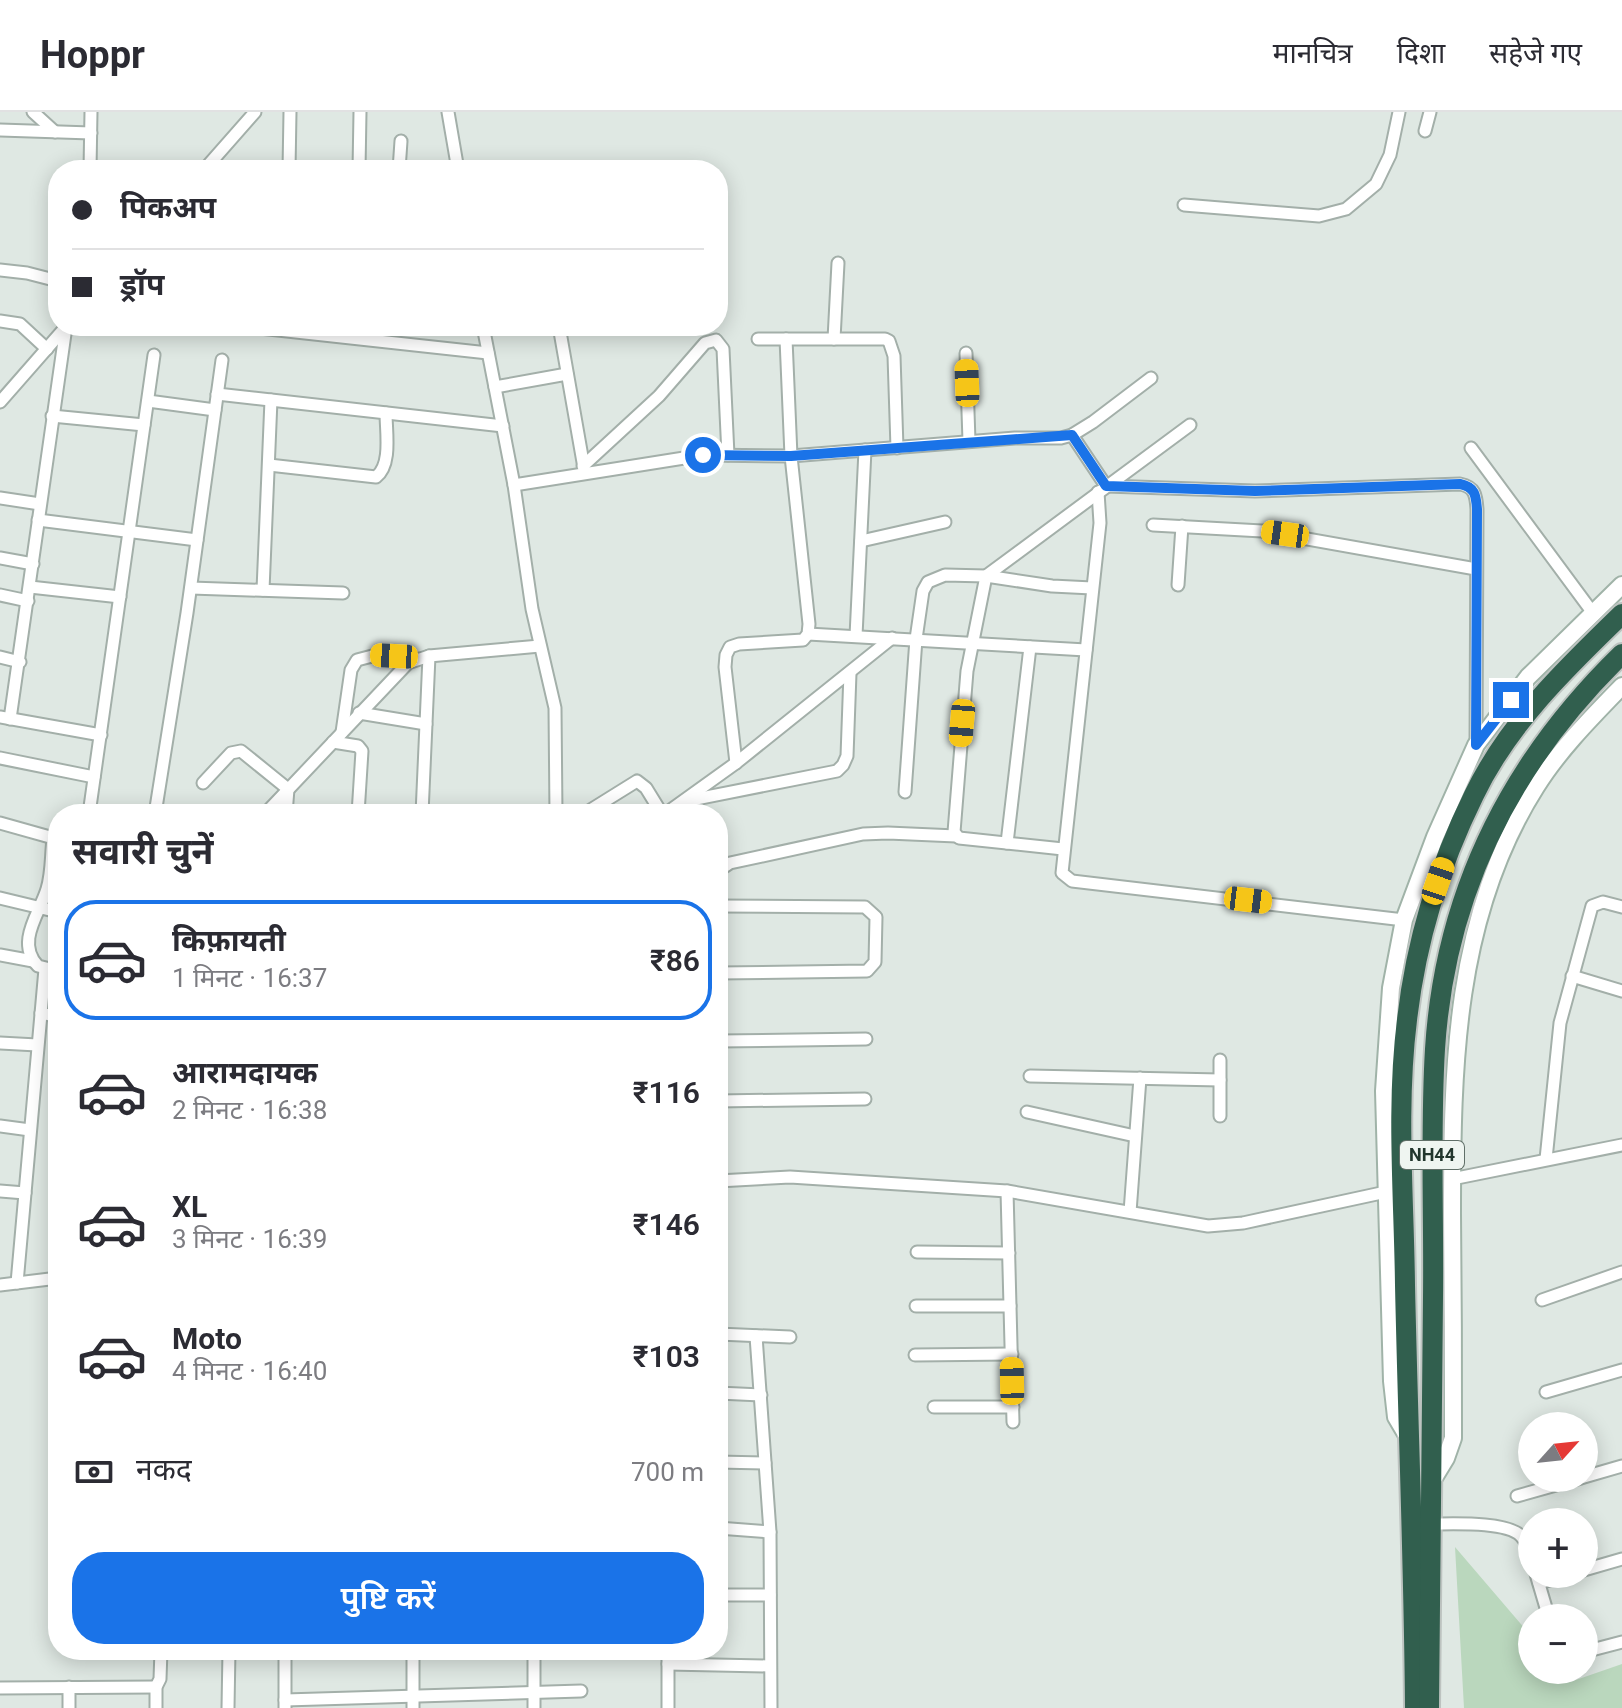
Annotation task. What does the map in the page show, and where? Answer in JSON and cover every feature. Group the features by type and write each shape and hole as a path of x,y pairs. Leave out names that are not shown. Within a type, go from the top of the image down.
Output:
{"highway":[{"name":"NH44","path":"1415,1708 1404,1076 1407,1021 1428,910 1447,853 1475,792 1503,745 1538,699 1622,614"},
{"name":"NH44","path":"1429,1708 1431,1178 1435,1047 1442,992 1467,885 1489,835 1539,747 1573,704 1622,654"}],"street":[{"path":"33,112 55,132"},
{"path":"90,160 91,112"},
{"path":"213,160 255,112"},
{"path":"289,160 290,112"},
{"path":"359,160 360,112"},
{"path":"448,112 456,160"},
{"path":"1184,205 1319,216 1346,209 1376,184 1390,155 1399,112"},
{"path":"1425,131 1430,112"},
{"path":"0,130 91,133"},
{"path":"400,160 401,141"},
{"path":"834,339 838,263"},
{"path":"0,270 48,279"},
{"path":"0,321 20,324 47,349"},
{"path":"0,402 59,336"},
{"path":"65,336 20,662 5,718 101,735"},
{"path":"332,336 488,353"},
{"path":"485,336 514,485 532,609 555,708 556,804"},
{"path":"561,336 584,470"},
{"path":"758,339 885,339 892,344 897,448"},
{"path":"736,763 725,667 730,647 792,642 803,640 808,634 791,456 786,339"},
{"path":"584,470 711,340 716,340 723,349 728,455"},
{"path":"966,353 969,441"},
{"path":"90,804 154,355"},
{"path":"157,804 191,588 222,360"},
{"path":"495,387 567,374"},
{"path":"514,485 584,470 684,457 791,456 1072,435 1151,378"},
{"path":"0,380 17,382"},
{"path":"217,394 503,426"},
{"path":"263,590 271,400"},
{"path":"148,401 215,410"},
{"path":"269,465 376,477 385,461 386,413"},
{"path":"52,416 144,425"},
{"path":"956,836 954,826 964,698 986,576 1190,425"},
{"path":"1072,435 1102,489 1062,873 1072,881 1404,920"},
{"path":"1471,448 1593,613"},
{"path":"856,636 865,450"},
{"path":"1102,489 1255,491 1470,486 1476,494 1476,745"},
{"path":"0,498 40,504"},
{"path":"38,520 197,540"},
{"path":"861,541 945,522"},
{"path":"1153,525 1285,534 1476,569"},
{"path":"1178,585 1182,526"},
{"path":"0,558 33,564"},
{"path":"905,792 916,639 923,591 928,582 945,575 986,576 1052,586 1092,588"},
{"path":"1409,1439 1396,1417 1392,1381 1386,1192 1386,1041 1391,988 1404,920 1435,837 1476,745 1528,677 1622,585"},
{"path":"30,587 120,597"},
{"path":"191,588 343,593"},
{"path":"0,595 28,601"},
{"path":"808,634 1086,650"},
{"path":"679,804 736,763 892,638"},
{"path":"337,738 351,670 357,660 376,655 423,658 540,646"},
{"path":"1007,843 1030,647"},
{"path":"0,657 20,662"},
{"path":"274,804 408,663 423,658"},
{"path":"422,804 426,724 423,658"},
{"path":"682,802 837,771 847,756 850,673"},
{"path":"1432,1481 1451,1448 1453,1438 1452,1089 1471,946 1485,894 1534,789 1560,753 1622,686"},
{"path":"359,713 426,724"},
{"path":"337,738 358,746 362,751 359,804"},
{"path":"203,783 236,750 247,755 288,789"},
{"path":"0,758 94,777"},
{"path":"600,804 637,781 656,804"},
{"path":"287,804 288,789"},
{"path":"0,823 48,837"},
{"path":"728,864 863,834 956,836 1063,849"},
{"path":"33,961 30,929 48,882"},
{"path":"0,898 48,909"},
{"path":"1546,1159 1560,1023 1592,906 1603,902 1622,907"},
{"path":"728,906 865,907 876,917 875,962 867,971 728,973"},
{"path":"0,955 33,961 48,969"},
{"path":"17,1283 45,969"},
{"path":"1572,976 1622,991"},
{"path":"41,1013 48,1015"},
{"path":"728,1041 866,1039"},
{"path":"0,1043 37,1045"},
{"path":"1220,1060 1220,1116"},
{"path":"1030,1076 1220,1080"},
{"path":"1130,1212 1140,1078"},
{"path":"728,1101 865,1099"},
{"path":"1027,1112 1135,1136"},
{"path":"0,1126 30,1130"},
{"path":"1452,1179 1622,1145"},
{"path":"728,1180 790,1177 1007,1191 1193,1225 1223,1226 1386,1192"},
{"path":"0,1191 25,1193"},
{"path":"1007,1191 1013,1422"},
{"path":"917,1252 1009,1253"},
{"path":"1542,1300 1622,1272"},
{"path":"0,1285 48,1279"},
{"path":"916,1306 1010,1306"},
{"path":"728,1335 790,1337"},
{"path":"756,1336 770,1532 771,1708"},
{"path":"915,1355 1012,1354"},
{"path":"1546,1392 1622,1370"},
{"path":"728,1393 761,1395"},
{"path":"934,1407 1013,1407"},
{"path":"728,1462 765,1463"},
{"path":"1598,1473 1622,1466"},
{"path":"1517,1496 1531,1492"},
{"path":"1431,1524 1460,1524 1518,1534"},
{"path":"728,1529 770,1532"},
{"path":"1598,1566 1622,1559"},
{"path":"728,1595 770,1595"},
{"path":"1598,1648 1622,1642"},
{"path":"156,1708 161,1660"},
{"path":"228,1708 229,1660"},
{"path":"285,1660 285,1704 413,1702 581,1691"},
{"path":"413,1660 413,1702"},
{"path":"534,1660 534,1708"},
{"path":"668,1660 668,1708"},
{"path":"668,1664 770,1666"},
{"path":"69,1687 69,1708"},
{"path":"0,1688 156,1687"}],"green space":[{"path":"1455,1547 1518,1621 1518,1684 1598,1684 1598,1672 1622,1664 1622,1708 1464,1708"}],"route":[{"path":"703,455 791,456 1072,435 1106,486 1218,491 1470,486 1476,494 1477,509 1476,745 1511,700"}]}
